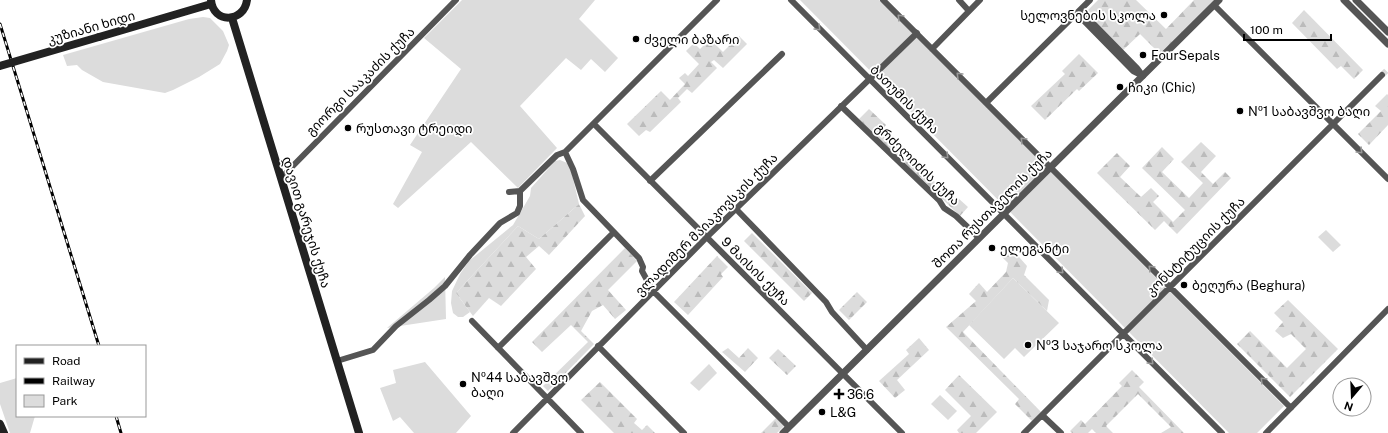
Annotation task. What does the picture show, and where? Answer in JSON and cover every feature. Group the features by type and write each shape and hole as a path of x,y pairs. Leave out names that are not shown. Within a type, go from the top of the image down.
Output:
{"main road":[{"path":"211,2 217,14 232,18 242,13 247,0"},
{"name":"კუზიანი ხიდი","path":"0,66 211,2"},
{"name":"დავით გარეჯის ქუჩა","path":"232,18 359,433"},
{"path":"0,424 4,433"}],"street":[{"name":"გიორგი სააკაძის ქუჩა","path":"280,178 456,0"},
{"path":"509,192 520,191 557,155 565,152 717,0"},
{"name":"ბათუმის ქუჩა","path":"791,0 1222,433"},
{"path":"883,0 1291,408"},
{"path":"959,0 969,11"},
{"path":"932,49 980,0"},
{"path":"986,103 1090,0"},
{"path":"1344,0 1388,44"},
{"path":"1356,0 1388,32"},
{"path":"1214,2 1388,179"},
{"name":"შოთა რუსთაველის ქუჩა","path":"783,433 1143,76 1214,2"},
{"path":"1078,13 1082,19 1110,44 1133,71 1143,76"},
{"name":"ვლადიმერ მაიაკოვსკის ქუჩა","path":"513,433 707,237 917,34"},
{"path":"650,181 782,54"},
{"name":"კონსტიტუციის ქუჩა","path":"1024,433 1382,75"},
{"name":"გრძელიძის ქუჩა","path":"841,106 939,200 944,208 956,216 979,238"},
{"name":"9 მაისის ქუჩა","path":"594,124 902,433"},
{"path":"565,152 573,169 583,200 639,258 642,271 653,291 789,426"},
{"path":"337,361 373,350 396,326 445,286 470,255 500,223 517,213 520,206 520,191"},
{"path":"736,209 826,302 832,312 867,350"},
{"path":"498,348 614,232"},
{"path":"1266,433 1388,309"},
{"path":"472,321 546,399 581,433"},
{"path":"598,346 684,433"},
{"path":"1042,415 1061,433"}],"green space":[{"path":"462,0 595,0 579,19 618,58 605,72 591,59 581,70 566,58 520,106 557,148 518,188 471,142 398,208 393,204 422,152 410,145 461,69 424,38"},
{"path":"800,0 879,0 1284,406 1257,433 1229,433"},
{"path":"1098,0 1136,0 1166,29 1194,0 1216,0 1161,55 1140,34 1122,51 1085,13"},
{"path":"1304,10 1363,70 1354,79 1341,66 1337,69 1292,23"},
{"path":"203,17 210,18 223,31 229,45 227,51 220,64 199,77 165,93 103,82 82,70 77,65 67,66 63,55 189,19"},
{"path":"739,36 747,44 723,68 714,60 711,62 717,68 692,93 687,89 678,98 681,102 650,132 646,130 639,136 627,124 661,91 670,100 685,84 679,78 685,73 688,76 699,64 686,51 694,43 700,49 710,39 723,52"},
{"path":"1079,54 1098,73 1079,91 1077,89 1045,120 1031,106 1065,74 1062,71"},
{"path":"1387,94 1388,125 1369,145 1358,134 1381,111 1375,106"},
{"path":"869,109 886,125 881,131 955,201 958,198 968,207 960,216 859,119"},
{"path":"1201,142 1216,156 1201,172 1213,184 1225,172 1231,178 1177,234 1164,221 1155,230 1097,173 1117,153 1130,166 1120,177 1141,197 1151,188 1159,196 1153,202 1173,222 1185,210 1142,168 1162,147 1174,159 1162,172 1189,198 1203,183 1181,162"},
{"path":"560,160 567,163 571,170 579,204 539,239 518,226 456,293 470,312 463,317 458,317 453,313 451,303 452,291 460,274 469,261 513,225 530,196 531,188 555,161"},
{"path":"579,204 585,216 549,255 539,246 526,257 536,269 501,306 489,298 473,316 456,293 518,226 539,239"},
{"path":"1326,230 1341,245 1333,252 1318,237"},
{"path":"752,233 812,293 804,301 744,241"},
{"path":"625,248 637,261 608,290 626,310 615,319 603,305 592,311 581,331 594,344 548,391 543,386 588,342 571,325 542,352 532,342"},
{"path":"1012,249 1027,266 1024,275 1049,300 1047,311 1013,278 963,332 1041,412 1032,421 1015,404 1019,399 946,327 976,301 969,294 979,283 987,292 1006,272 1008,263 1002,257"},
{"path":"717,256 728,267 721,274 723,277 688,315 674,302"},
{"path":"445,277 446,319 387,328 434,288"},
{"path":"1013,278 1059,323 1024,357 1015,348 1004,359 969,325"},
{"path":"857,292 867,302 849,320 839,310"},
{"path":"1288,300 1338,349 1290,397 1237,344 1250,331 1287,368 1306,349 1291,334 1283,338 1275,331 1283,322 1274,313"},
{"path":"919,338 929,350 897,380 905,390 895,398 879,381 909,354 906,350"},
{"path":"728,348 739,358 748,348 758,358 745,372 722,352"},
{"path":"778,349 796,366 787,375 769,358"},
{"path":"425,362 471,416 456,433 414,433 400,417 393,421 380,388 396,383 393,370"},
{"path":"709,364 717,373 699,391 690,383"},
{"path":"1132,370 1144,382 1139,387 1184,433 1161,433 1171,427 1138,394 1106,426 1113,433 1096,433 1092,429 1088,433 1072,433 1070,431 1081,420 1085,424 1122,386 1119,383"},
{"path":"959,375 997,412 976,433 959,433 957,430 971,416 945,390"},
{"path":"16,378 16,417 35,417 30,433 10,433 0,404 0,383"},
{"path":"600,382 637,419 634,423 642,430 647,425 655,433 614,433 581,400"},
{"path":"940,395 957,411 948,420 931,404"},
{"path":"776,418 784,426 777,433 761,433"}],"tunnel":[{"path":"1382,75 1388,69"}],"railway":[{"path":"0,24 99,345"},
{"path":"116,417 121,433"}],"place":[{"name":"სელოვნების სკოლა","path":"1164,15"},
{"name":"ძველი ბაზარი","path":"636,39"},
{"name":"FourSepals","path":"1143,55"},
{"name":"ჩიკი (Chic)","path":"1120,87"},
{"name":"№1 საბავშვო ბაღი","path":"1240,111"},
{"name":"რუსთავი ტრეიდი","path":"348,128"},
{"name":"ელეგანტი","path":"992,248"},
{"name":"ბეღურა (Beghura)","path":"1184,285"},
{"name":"№3 საჯარო სკოლა","path":"1028,345"},
{"name":"№44 საბავშვო ბაღი","path":"463,384"},
{"name":"36.6","path":"839,394"},
{"name":"L&G","path":"822,412"}]}
